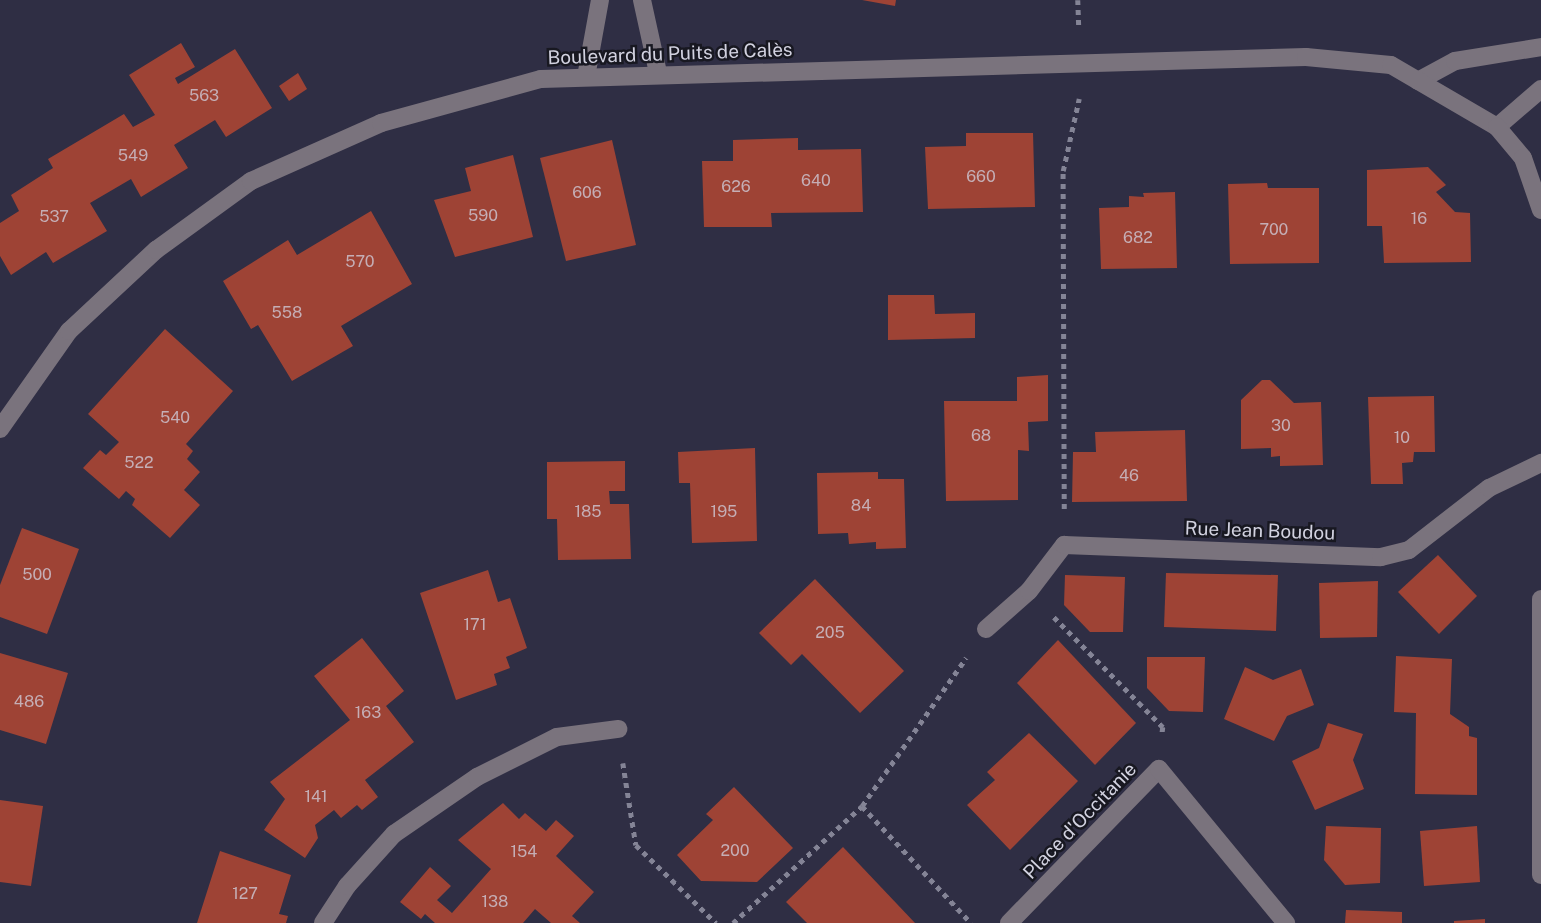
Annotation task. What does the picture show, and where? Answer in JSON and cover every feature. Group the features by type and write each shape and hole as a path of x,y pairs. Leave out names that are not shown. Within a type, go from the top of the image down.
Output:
{"street":[{"path":"586,77 600,0"},
{"path":"642,0 658,73"},
{"path":"1418,81 1455,61 1541,47"},
{"name":"Boulevard du Puits de Calès","path":"0,429 69,331 156,250 251,181 382,123 541,79 658,73 1306,57 1391,65 1497,127 1523,158 1541,210"},
{"path":"1497,127 1541,89"},
{"name":"Rue Jean Boudou","path":"1064,544 1381,557 1409,551 1489,488 1541,463"},
{"path":"986,629 1029,591 1064,544"},
{"path":"1541,599 1541,875"},
{"path":"323,923 347,886 394,834 477,777 556,737 618,729"},
{"name":"Place d'Occitanie","path":"1009,923 1159,769 1286,923"}],"path":[{"path":"1064,544 1063,171 1078,106 1080,64"},
{"path":"1029,591 1163,727 1159,769"},
{"path":"733,923 862,806 986,629"},
{"path":"618,729 636,845 716,923"},
{"path":"862,806 971,923"}],"building":[{"path":"862,0 896,0 895,6"},
{"path":"181,43 195,67 175,78 178,84 235,49 272,108 226,137 215,120 174,145 188,168 141,197 131,179 90,203 107,231 53,263 46,252 11,275 0,256 0,223 19,211 11,195 53,168 48,159 124,114 133,127 155,115 129,75"},
{"path":"298,73 307,89 289,101 279,86"},
{"path":"966,133 1033,133 1035,207 928,209 925,147 966,146"},
{"path":"798,138 798,150 861,149 863,212 771,213 772,227 704,227 702,161 733,161 733,140"},
{"path":"612,140 636,245 566,261 540,158"},
{"path":"513,155 533,237 455,257 434,200 471,191 465,168"},
{"path":"1428,167 1446,185 1436,192 1455,212 1470,213 1471,262 1384,263 1382,226 1367,226 1367,170"},
{"path":"1267,183 1268,188 1319,188 1319,263 1230,264 1228,184"},
{"path":"1175,192 1177,268 1101,269 1099,208 1129,207 1129,196 1144,197 1143,193"},
{"path":"371,211 412,284 341,326 353,346 292,381 258,325 251,329 223,281 288,240 297,255"},
{"path":"888,295 934,295 935,314 975,313 975,338 888,340"},
{"path":"165,329 233,391 186,444 193,451 187,459 200,472 184,490 200,505 170,538 132,505 135,499 126,491 119,499 83,468 100,450 106,455 119,442 88,414"},
{"path":"1048,375 1048,421 1028,422 1029,451 1018,450 1018,500 946,501 944,401 1017,401 1017,377"},
{"path":"1262,380 1270,380 1294,403 1321,402 1323,465 1280,466 1280,456 1271,457 1271,448 1241,449 1241,400"},
{"path":"1434,396 1435,452 1414,452 1413,462 1402,463 1403,484 1371,484 1368,397"},
{"path":"1185,430 1187,501 1072,502 1073,452 1096,452 1095,432"},
{"path":"755,448 757,541 692,543 690,483 679,483 678,452"},
{"path":"625,461 625,491 609,491 610,504 629,504 631,559 558,560 557,519 547,519 547,462"},
{"path":"878,472 878,479 904,479 906,548 876,549 876,542 849,544 848,533 818,534 817,473"},
{"path":"22,528 79,549 47,634 0,617 0,585"},
{"path":"1438,555 1477,596 1439,634 1398,592"},
{"path":"488,570 498,602 510,598 527,648 506,657 510,668 494,674 497,685 456,700 420,593"},
{"path":"1166,573 1278,575 1276,631 1164,627"},
{"path":"1065,575 1125,577 1123,632 1090,632 1064,605"},
{"path":"815,579 904,671 860,713 802,654 791,665 759,633"},
{"path":"1378,581 1377,637 1320,638 1319,583"},
{"path":"362,638 404,691 386,706 414,742 365,780 378,797 362,810 357,805 341,818 334,810 315,825 318,838 305,858 264,830 285,799 270,782 350,720 314,676"},
{"path":"1058,640 1136,723 1095,765 1017,683"},
{"path":"0,653 68,673 46,744 0,730"},
{"path":"1396,656 1452,659 1450,714 1469,727 1469,736 1477,738 1477,795 1415,794 1416,713 1394,712"},
{"path":"1147,657 1205,657 1203,712 1169,711 1147,688"},
{"path":"1245,667 1273,680 1301,669 1314,705 1287,716 1274,741 1224,719"},
{"path":"1328,723 1363,734 1353,760 1364,789 1315,810 1292,761 1319,748"},
{"path":"1029,733 1078,781 1010,850 967,805 995,780 987,772"},
{"path":"734,787 793,848 757,882 701,881 677,855 713,820 706,814"},
{"path":"0,800 43,806 31,886 0,882"},
{"path":"503,803 519,819 525,813 546,831 556,820 574,836 556,856 594,892 572,916 580,923 551,923 535,909 523,923 435,923 425,914 421,919 400,902 430,867 451,886 437,900 452,913 491,869 458,840"},
{"path":"1326,826 1381,828 1380,883 1345,885 1324,860"},
{"path":"1477,826 1480,882 1424,886 1420,831"},
{"path":"843,847 915,923 807,923 786,902"},
{"path":"220,851 291,875 279,914 288,916 286,923 197,923"},
{"path":"1346,910 1402,912 1402,923 1345,923"},
{"path":"1485,919 1485,923 1454,923 1454,921"}]}
